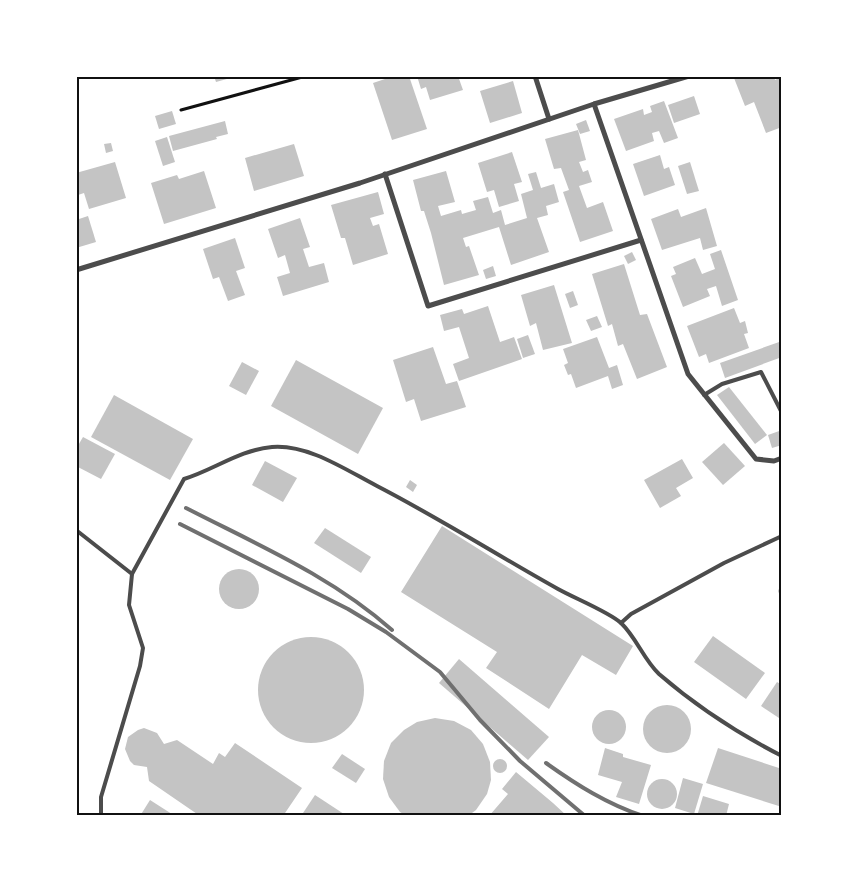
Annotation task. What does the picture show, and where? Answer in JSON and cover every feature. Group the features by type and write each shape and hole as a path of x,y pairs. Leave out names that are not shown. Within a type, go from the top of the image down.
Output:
{"street":[{"path":"535,76 549,119"},
{"path":"76,270 385,174 594,104 689,76"},
{"path":"594,104 688,374 756,459 774,461 782,458"},
{"path":"385,174 428,306 642,240"}],"lane":[{"path":"704,395 722,384 761,372 782,413"},
{"path":"101,816 103,788 140,666 143,648 129,605 132,574 184,479 202,474 222,462 243,453 273,447 304,451 341,467 443,520 557,588 621,623 658,673 750,739 782,756"},
{"path":"76,530 132,574"},
{"path":"621,623 631,614 724,562 782,536"}],"path":[{"path":"181,110 306,76"}],"building":[{"path":"214,76 234,76 234,77 216,82"},
{"path":"394,76 409,76 427,129 392,140 373,83"},
{"path":"417,76 458,76 463,90 430,100 426,87 421,89"},
{"path":"738,76 774,76 775,80 781,77 782,127 766,133 754,102 745,106 734,78"},
{"path":"513,81 522,113 490,123 480,91"},
{"path":"694,96 700,114 674,123 668,105"},
{"path":"664,101 678,138 664,143 659,131 652,133 654,141 626,151 614,119 643,109 644,115 652,112 650,106"},
{"path":"172,111 176,124 159,129 155,116"},
{"path":"586,120 590,131 580,134 576,124"},
{"path":"225,121 228,134 216,137 217,139 173,151 169,136"},
{"path":"578,130 586,160 579,162 583,172 588,170 592,182 579,186 587,208 603,202 613,231 580,242 563,192 569,190 561,168 554,169 545,139"},
{"path":"167,137 175,162 163,166 155,141"},
{"path":"111,143 113,151 106,153 104,144"},
{"path":"294,144 304,176 254,191 245,158"},
{"path":"512,152 522,182 514,184 519,201 499,207 494,190 487,192 478,163"},
{"path":"660,155 664,169 669,167 675,185 644,196 633,164"},
{"path":"115,162 126,198 89,209 84,193 78,195 76,173"},
{"path":"690,162 699,191 687,194 678,166"},
{"path":"204,171 216,208 164,224 151,183 177,175 179,179"},
{"path":"446,171 455,202 438,206 441,216 461,210 462,214 476,210 473,201 488,197 493,213 501,210 505,225 527,218 521,194 533,190 528,174 536,172 541,188 554,184 559,202 546,206 548,215 537,218 549,252 511,265 499,227 463,238 466,247 469,246 479,275 444,285 431,233 424,211 421,211 413,180"},
{"path":"378,192 384,214 370,218 373,226 379,224 388,254 353,265 345,238 341,238 331,205"},
{"path":"706,208 717,246 703,250 700,238 662,250 651,219 678,209 681,217"},
{"path":"88,216 96,242 76,248 76,220"},
{"path":"300,218 310,247 303,249 309,267 324,263 329,282 283,296 277,277 290,273 285,255 278,258 268,229"},
{"path":"235,238 245,268 236,271 245,295 228,301 219,277 213,279 203,249"},
{"path":"721,250 738,300 722,306 716,286 707,289 710,296 683,307 671,276 676,274 673,267 695,258 702,274 715,269 710,254"},
{"path":"632,252 636,260 628,264 624,256"},
{"path":"624,264 640,315 647,314 667,367 637,379 623,344 618,346 612,324 608,326 592,274"},
{"path":"493,266 496,276 486,279 483,270"},
{"path":"554,285 572,343 543,350 536,323 530,326 521,295"},
{"path":"573,291 578,305 570,308 565,294"},
{"path":"488,306 500,342 514,337 522,359 459,381 453,364 469,358 459,327 444,331 440,315 462,309 464,314"},
{"path":"734,308 740,323 745,321 748,333 744,334 749,348 709,363 706,354 699,357 687,326"},
{"path":"597,316 602,327 591,331 586,320"},
{"path":"528,335 535,354 523,358 517,339"},
{"path":"597,337 609,368 617,365 623,385 612,389 608,376 576,388 571,374 568,375 564,365 568,363 563,349"},
{"path":"782,341 782,357 725,378 720,363"},
{"path":"433,347 446,384 457,381 466,407 421,421 414,399 406,402 393,360"},
{"path":"296,360 383,408 358,454 271,406"},
{"path":"242,362 259,371 246,395 229,386"},
{"path":"729,387 767,435 755,444 717,395"},
{"path":"114,395 193,439 170,480 91,437"},
{"path":"782,430 782,445 772,448 768,435"},
{"path":"83,437 115,454 101,479 76,466 76,449"},
{"path":"724,443 745,466 723,485 702,462"},
{"path":"682,459 693,478 676,488 681,496 660,508 644,480"},
{"path":"265,461 297,478 283,502 252,485"},
{"path":"410,480 417,485 413,492 406,487"},
{"path":"442,526 633,646 616,675 582,655 549,709 486,668 497,652 401,592"},
{"path":"325,528 371,557 361,573 314,543"},
{"path":"239,569 250,572 256,578 259,589 256,600 250,606 239,609 228,606 222,600 219,589 222,578 228,572"},
{"path":"782,582 782,601 778,591"},
{"path":"713,636 765,673 746,699 694,662"},
{"path":"311,637 331,641 349,652 360,670 364,690 360,710 349,728 331,739 311,743 291,739 273,728 262,710 258,690 262,670 273,652 291,641"},
{"path":"459,659 549,737 528,760 439,683"},
{"path":"777,682 782,685 782,714 779,718 761,706"},
{"path":"662,705 672,705 684,712 691,724 691,734 684,746 672,753 662,753 654,749 647,742 643,734 643,724 647,716 654,709"},
{"path":"609,710 621,715 626,727 621,739 609,744 597,739 592,727 597,715"},
{"path":"435,718 454,721 471,730 483,744 490,762 491,780 487,794 476,810 468,816 407,816 400,812 389,797 383,779 384,761 391,743 404,730 417,722"},
{"path":"144,728 157,733 164,744 177,740 213,764 219,753 225,757 235,743 302,788 283,816 200,816 149,781 147,767 134,765 130,761 125,749 128,737"},
{"path":"605,748 623,754 623,757 651,765 639,804 616,797 622,782 598,775"},
{"path":"718,748 782,769 782,807 706,783"},
{"path":"342,754 365,769 356,783 332,768"},
{"path":"500,759 505,761 507,766 505,771 500,773 495,771 493,766 495,761"},
{"path":"516,772 567,816 489,816 508,794 502,789"},
{"path":"683,778 703,784 694,814 675,808"},
{"path":"662,779 673,783 677,794 673,805 662,809 651,805 647,794 651,783"},
{"path":"315,795 347,816 301,816"},
{"path":"703,796 729,804 726,816 697,816"},
{"path":"150,800 175,816 140,816"}],"railway":[{"path":"186,508 319,577 369,611 392,630"},
{"path":"180,524 348,609 386,632 440,672 480,720 520,761 585,816"},
{"path":"546,763 593,793 617,806 643,816"}]}
